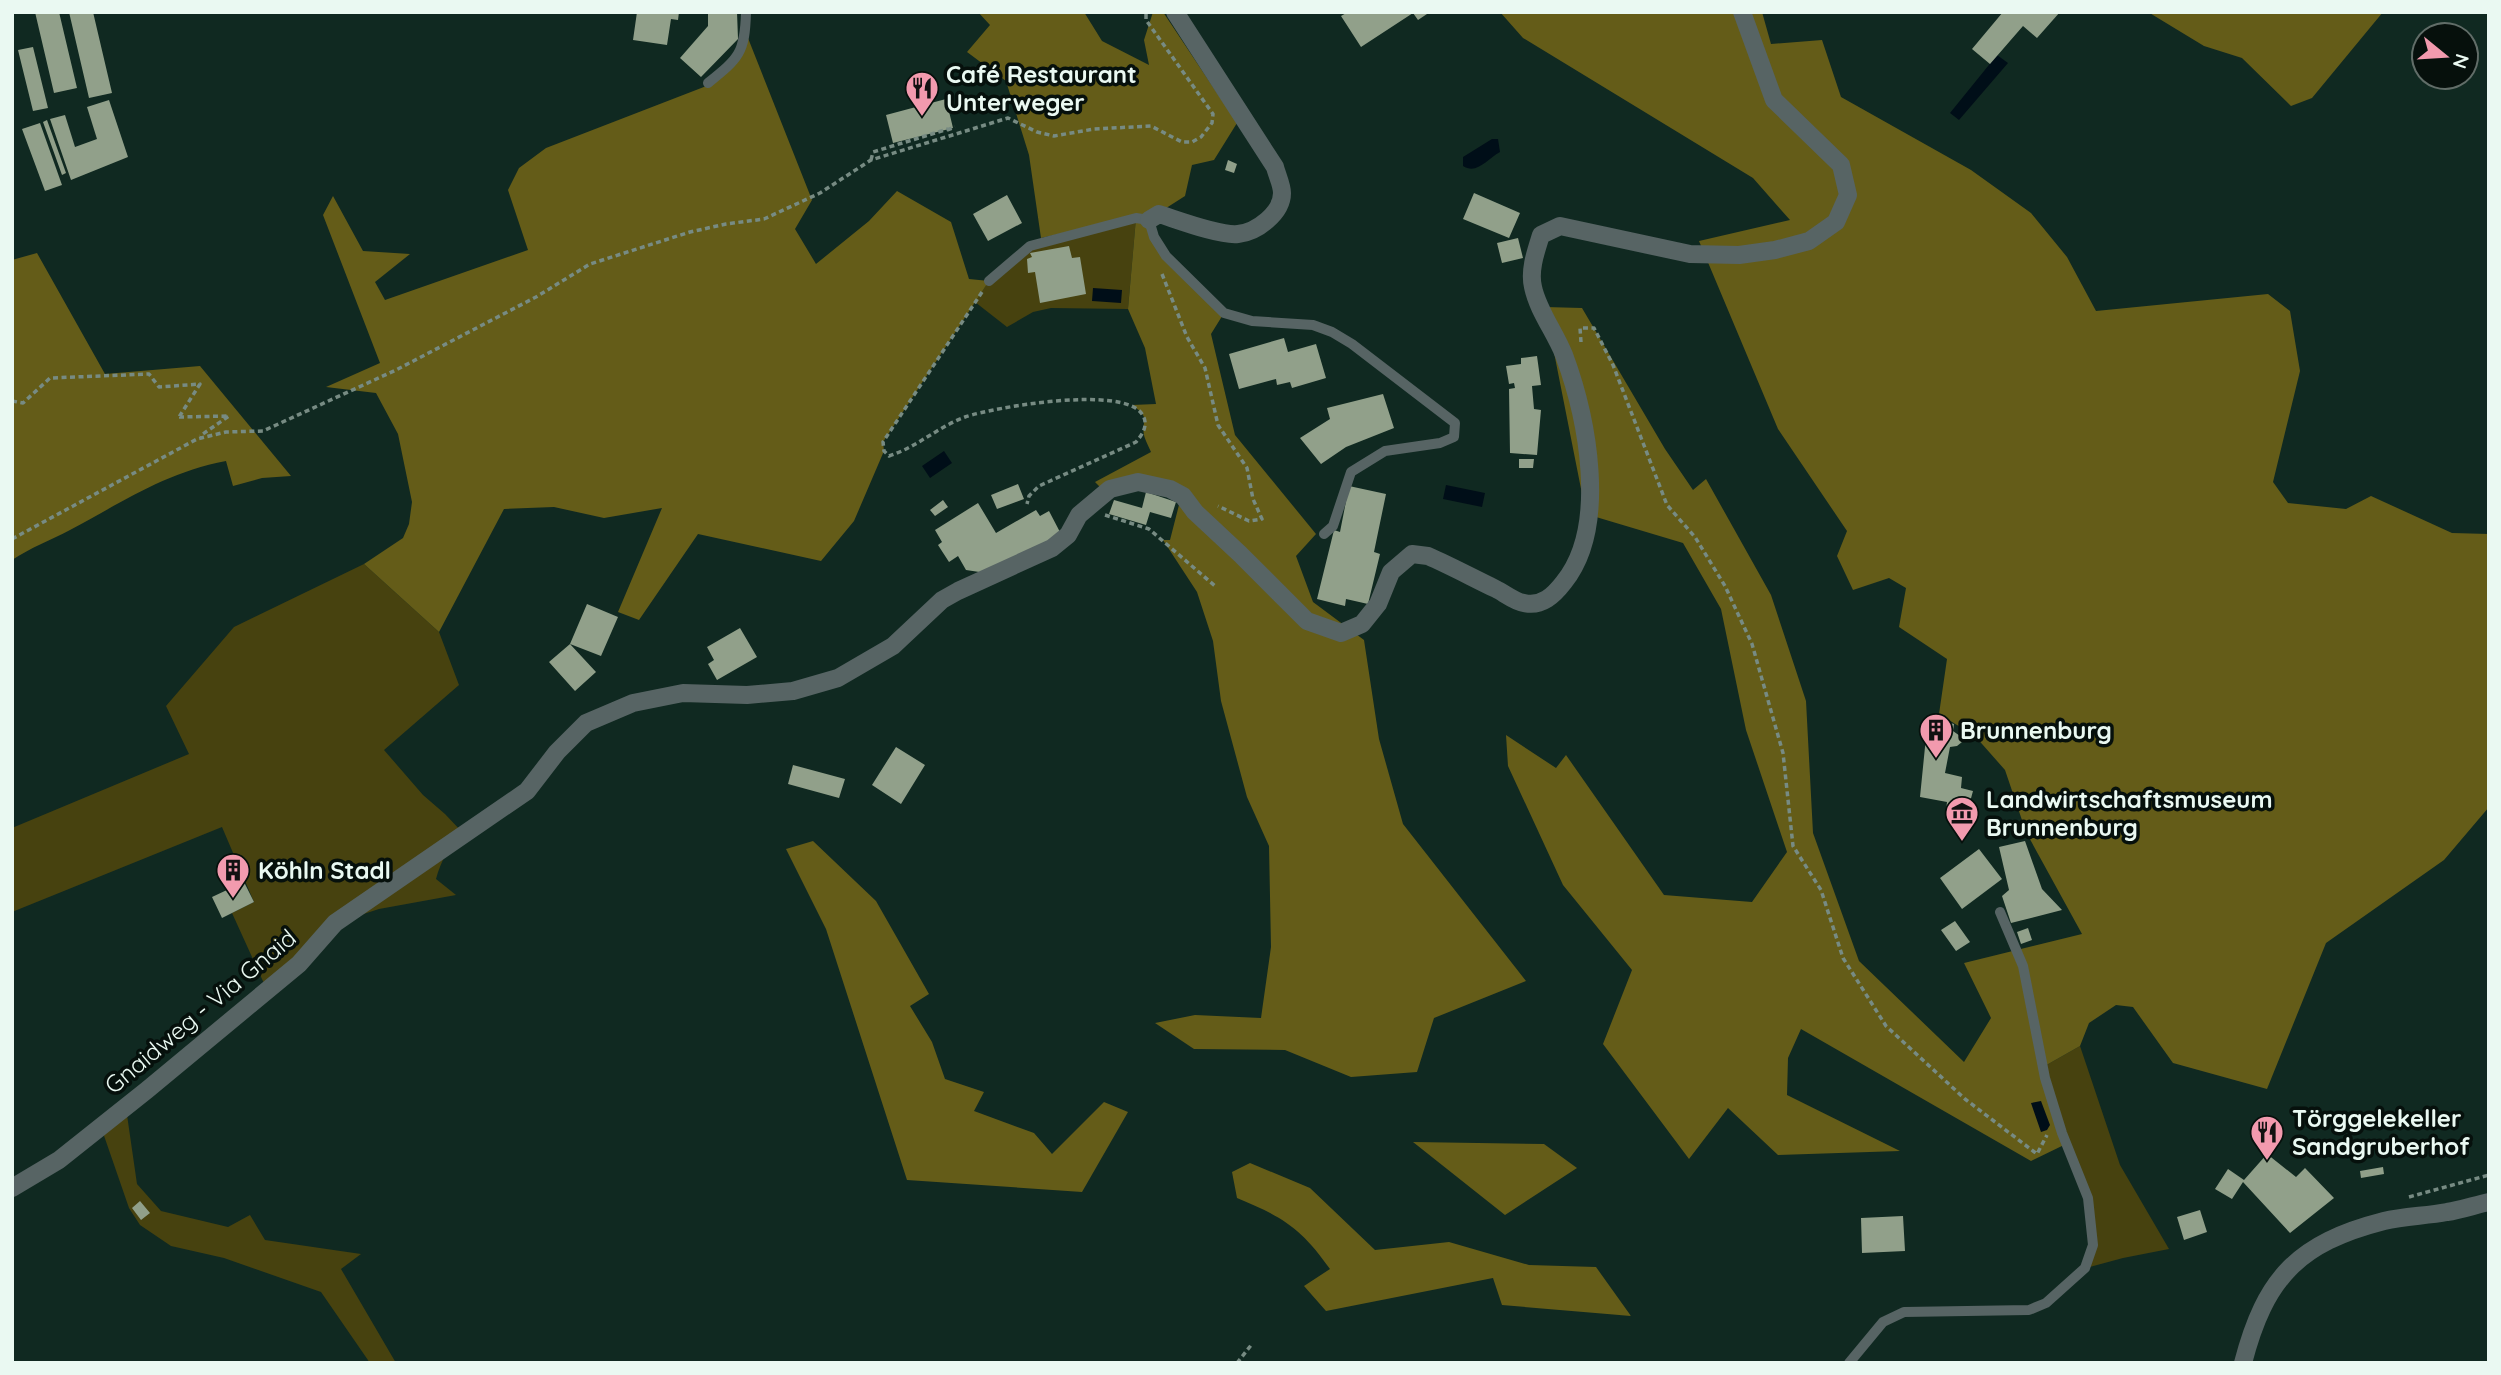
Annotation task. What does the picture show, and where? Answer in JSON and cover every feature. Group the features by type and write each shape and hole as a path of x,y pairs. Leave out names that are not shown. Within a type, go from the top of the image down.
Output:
{"street":[{"path":"1143,219 1160,214 1220,232 1238,234 1262,224 1279,208 1282,192 1275,167 1175,12"},
{"name":"Gnaidweg - Via Gnaid","path":"12,1188 59,1160 147,1090 299,964 335,923 527,791 557,752 586,723 633,703 683,693 747,695 793,691 838,678 893,646 942,600 1052,548 1068,535 1079,515 1110,489 1138,482 1170,489 1183,496 1195,512 1307,621 1341,633 1362,625 1378,604 1391,572 1412,554 1428,556 1523,603 1542,602 1556,592 1574,570 1588,524 1589,505 1588,445 1579,400 1563,352 1532,286 1533,261 1541,234 1560,226 1690,254 1739,255 1775,250 1809,241 1836,222 1848,195 1841,164 1774,100 1742,12"},
{"path":"2243,1363 2260,1310 2278,1279 2307,1252 2348,1232 2385,1221 2449,1212 2489,1202"}],"lane":[{"path":"708,83 732,64 742,50 746,12"},
{"path":"989,282 1030,246 1143,219 1166,256 1224,313 1252,321 1313,325 1332,331 1353,344 1455,423 1454,437 1440,443 1385,451 1351,472 1333,526 1324,534"},
{"path":"1849,1363 1883,1322 1904,1312 2029,1310 2046,1303 2085,1268 2093,1245 2088,1198 2062,1133 2045,1079 2023,966 2000,912"}],"path":[{"path":"197,439 226,432 263,431 431,353 536,297 590,264 690,232 764,219 820,193 871,160 1008,118 1037,132 1054,135 1094,129 1151,126 1182,142 1192,142 1208,131 1213,114 1146,20 1146,12"},
{"path":"871,160 873,152 955,127"},
{"path":"1158,265 1187,337 1205,368 1217,425 1247,468 1253,499 1262,519 1249,521 1217,506"},
{"path":"989,282 883,442 884,451 889,456 911,448 928,435 968,416 1033,403 1122,401 1132,405 1144,416 1146,424 1143,434 1136,442 1039,486 1029,496 1027,504"},
{"path":"1583,351 1580,328 1594,328 1613,365 1667,505 1695,537 1726,586 1752,644 1783,753 1793,846 1821,890 1843,958 1886,1026 1965,1099 2037,1154 2048,1134"},
{"path":"12,401 23,402 50,378 149,374 159,387 200,384 180,417 229,416 197,439 12,539"},
{"path":"1079,515 1101,514 1149,528 1215,586"},
{"path":"2404,1198 2489,1175"},
{"path":"1237,1363 1252,1344"}],"shaded area":[{"path":"978,12 1084,12 1102,41 1149,65 1144,40 1153,12 1163,12 1237,123 1214,160 1192,165 1185,196 1149,219 1136,217 1041,238 1029,155 1006,81 967,52 990,25"},
{"path":"1500,12 1762,12 1771,44 1822,40 1841,97 1971,170 2031,213 2067,257 2096,311 2268,294 2290,311 2300,371 2273,482 2288,503 2346,509 2371,496 2452,533 2489,534 2489,807 2444,860 2326,943 2267,1089 2173,1063 2133,1007 2116,1005 2089,1023 2080,1046 2043,1067 2066,1144 2031,1161 1801,1029 1788,1058 1787,1095 1900,1151 1778,1155 1728,1108 1689,1159 1603,1044 1632,970 1563,885 1508,766 1506,735 1556,768 1566,755 1664,895 1752,902 1787,852 1746,730 1721,609 1683,543 1586,514 1545,307 1582,308 1665,449 1693,490 1706,479 1771,595 1806,701 1813,833 1859,961 1964,1062 1991,1018 1964,963 2082,934 2026,832 2005,770 1975,736 1939,714 1947,659 1899,627 1906,588 1889,578 1853,590 1837,556 1847,531 1778,429 1699,241 1790,220 1753,178 1523,38"},
{"path":"2148,12 2383,12 2312,98 2291,106 2242,58 2204,46"},
{"path":"746,33 812,200 795,229 816,264 869,221 897,191 951,222 969,279 989,281 883,442 884,451 854,521 821,561 698,534 639,620 618,612 662,508 604,518 554,507 504,509 439,632 364,564 403,538 409,524 412,502 398,434 376,393 326,387 380,363 323,215 333,196 363,251 410,254 375,282 385,300 528,250 508,190 519,168 546,148 709,85 732,64"},
{"path":"1997,55 2008,63 1959,120 1950,113"},
{"path":"1492,139 1498,139 1500,152 1473,169 1463,166 1463,157"},
{"path":"1136,218 1128,309 1051,308 1033,312 1007,327 975,302 989,281 1030,246"},
{"path":"1136,218 1149,220 1154,237 1224,313 1211,334 1235,435 1316,534 1296,556 1313,602 1364,640 1379,739 1403,824 1526,981 1434,1018 1417,1072 1351,1077 1285,1050 1194,1049 1155,1023 1195,1015 1261,1018 1271,947 1269,846 1247,797 1221,701 1213,641 1197,592 1163,540 1170,540 1180,501 1170,489 1105,492 1095,482 1151,452 1143,430 1144,416 1132,405 1156,404 1145,348 1128,309"},
{"path":"37,253 105,374 200,366 291,476 262,478 233,486 226,461 204,466 145,489 12,560 12,260"},
{"path":"1093,288 1122,290 1121,303 1092,301"},
{"path":"944,451 952,463 930,478 922,466"},
{"path":"1446,485 1485,493 1482,507 1443,499"},
{"path":"364,564 439,632 459,685 384,750 423,795 463,833 446,854 436,879 456,895 379,909 336,923 267,990 232,913 254,902 222,827 12,912 12,828 189,754 166,706 234,627"},
{"path":"813,841 876,901 929,994 910,1006 932,1042 945,1079 984,1092 974,1111 1034,1133 1052,1154 1104,1102 1128,1112 1082,1192 907,1180 826,929 786,849"},
{"path":"2080,1046 2120,1165 2169,1249 2086,1268 2094,1245 2088,1198 2043,1067"},
{"path":"2041,1101 2050,1125 2047,1130 2041,1132 2031,1103"},
{"path":"126,1108 137,1184 161,1211 228,1227 250,1215 265,1240 361,1254 341,1269 396,1363 370,1363 321,1292 224,1258 171,1246 140,1225 129,1208 101,1127"},
{"path":"1413,1142 1544,1144 1577,1168 1505,1215"},
{"path":"1250,1163 1310,1188 1375,1250 1449,1242 1529,1265 1596,1267 1631,1316 1502,1305 1493,1278 1326,1311 1304,1286 1330,1269 1320,1255 1290,1225 1237,1198 1232,1172"}],"building":[{"path":"35,12 59,12 77,88 54,93"},
{"path":"69,12 93,12 112,93 89,98"},
{"path":"637,12 679,12 678,20 671,19 667,45 633,40"},
{"path":"708,12 737,12 738,39 701,77 680,58 708,26"},
{"path":"1348,12 1430,12 1418,20 1413,13 1361,47 1341,16"},
{"path":"2003,12 2060,12 2037,38 2023,26 1990,64 1972,49"},
{"path":"33,47 48,108 33,111 18,50"},
{"path":"946,99 953,128 893,143 886,115"},
{"path":"109,100 128,157 71,180 50,119 65,115 75,147 97,139 87,107"},
{"path":"47,120 66,173 62,175 43,122"},
{"path":"40,123 62,185 45,191 22,129"},
{"path":"1228,160 1237,164 1234,173 1225,170"},
{"path":"1474,193 1520,213 1509,238 1463,219"},
{"path":"1007,195 1022,223 988,241 973,214"},
{"path":"1518,238 1523,258 1502,263 1497,243"},
{"path":"1069,246 1072,258 1080,257 1086,294 1040,303 1035,272 1028,273 1027,259 1032,257 1030,253"},
{"path":"1284,338 1288,352 1316,344 1326,378 1292,388 1290,382 1277,385 1276,379 1239,389 1229,354"},
{"path":"1537,356 1541,385 1532,386 1534,409 1541,410 1537,455 1510,453 1509,389 1515,388 1514,383 1509,384 1506,366 1521,364 1521,358"},
{"path":"1383,394 1394,428 1346,447 1321,464 1300,438 1330,419 1327,408"},
{"path":"1519,459 1534,459 1533,468 1519,468"},
{"path":"1018,484 1024,499 997,509 991,495"},
{"path":"1349,486 1386,494 1374,552 1380,554 1368,604 1346,599 1345,606 1317,599 1334,530 1340,532"},
{"path":"1146,492 1176,502 1171,518 1150,512 1146,525 1109,514 1114,500 1142,508"},
{"path":"943,500 948,507 935,516 930,510"},
{"path":"978,503 996,533 1036,510 1040,516 1049,511 1061,534 986,573 966,570 958,556 949,562 938,545 942,542 935,530"},
{"path":"587,604 618,617 601,656 570,644"},
{"path":"740,628 757,657 717,680 708,664 714,660 707,647"},
{"path":"570,644 596,672 575,691 549,662"},
{"name":"Brunnenburg","path":"1928,717 1954,724 1953,731 1960,736 1962,742 1950,747 1945,773 1962,777 1961,788 1973,791 1967,813 1946,811 1947,802 1920,797"},
{"path":"896,747 925,765 901,804 872,785"},
{"path":"793,765 845,779 839,798 788,784"},
{"path":"2025,841 2042,889 2062,910 2011,923 2002,896 2009,890 1999,847"},
{"path":"1979,849 2002,879 1962,909 1940,878"},
{"name":"Köhln Stadl","path":"244,882 254,902 222,918 212,897"},
{"path":"1955,921 1970,942 1956,951 1941,930"},
{"path":"2028,928 2032,940 2021,944 2017,932"},
{"path":"2267,1154 2296,1177 2305,1168 2334,1198 2290,1233 2243,1182 2232,1199 2215,1189 2228,1169 2244,1180"},
{"path":"2383,1167 2384,1174 2361,1178 2360,1171"},
{"path":"140,1201 150,1213 141,1220 132,1208"},
{"path":"2200,1210 2207,1232 2184,1240 2177,1217"},
{"path":"1903,1216 1905,1251 1862,1253 1861,1218"}],"place":[{"name":"Café Restaurant Unterweger","path":"922,118"},
{"name":"Brunnenburg","path":"1936,760"},
{"name":"Landwirtschaftsmuseum Brunnenburg","path":"1962,843"},
{"name":"Köhln Stadl","path":"233,900"},
{"name":"Törggelekeller Sandgruberhof","path":"2267,1162"}]}
